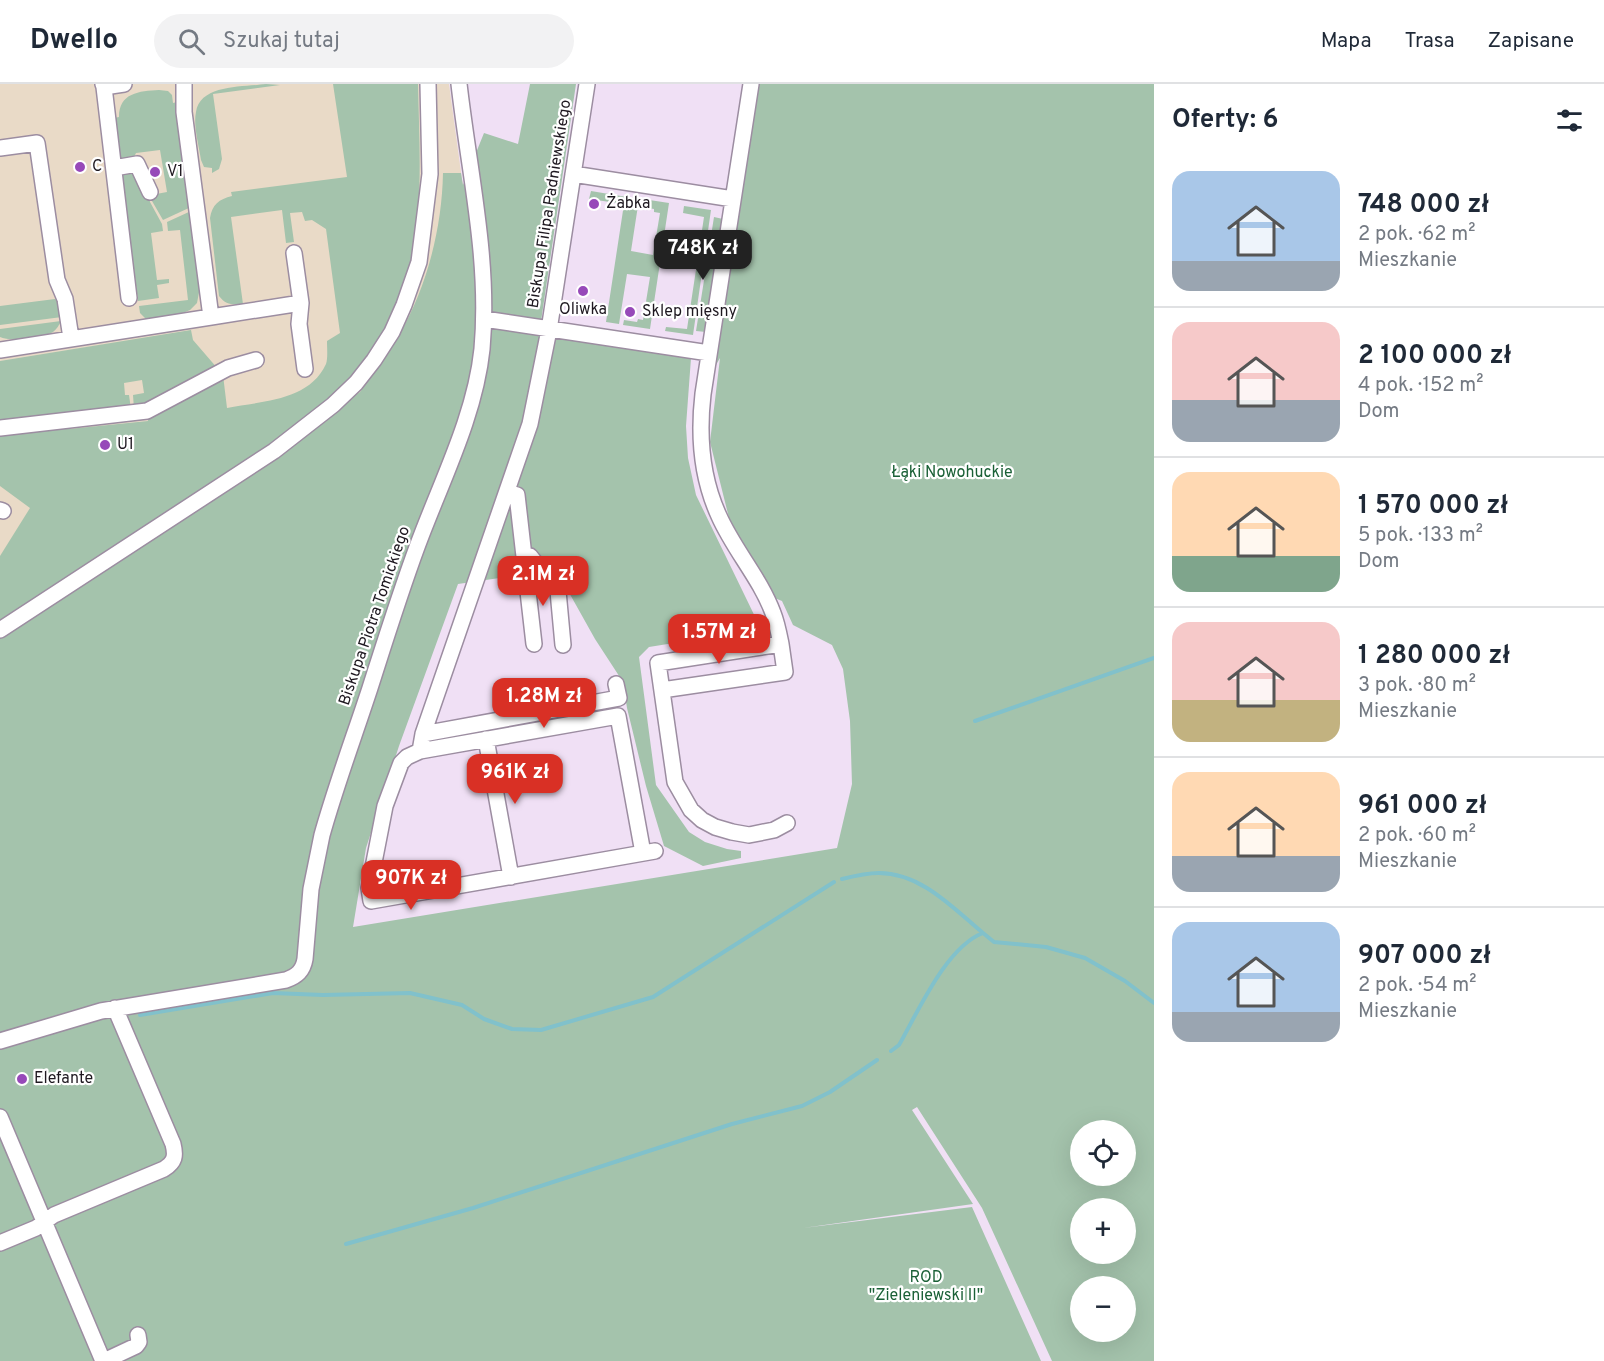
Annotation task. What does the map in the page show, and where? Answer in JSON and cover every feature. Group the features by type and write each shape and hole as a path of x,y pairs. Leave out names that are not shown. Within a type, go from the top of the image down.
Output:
{"street":[{"path":"124,84 103,85 129,298"},
{"path":"184,84 184,112 211,317"},
{"path":"0,630 274,451 333,405 356,383 392,332 419,262 430,174 428,84"},
{"name":"Biskupa Piotra Tomickiego","path":"0,1041 115,1008 282,980 294,977 302,969 305,959 311,889 322,835 410,566 464,426 478,372 484,319 483,268 459,84"},
{"name":"Biskupa Filipa Padniewskiego","path":"420,751 423,734 530,424 549,330 587,84"},
{"path":"662,690 785,672 777,627 766,596 720,518 705,479 700,429 709,353 751,84"},
{"path":"0,148 36,142 57,280 65,299 70,338"},
{"path":"114,168 137,164 150,192"},
{"path":"573,174 733,199"},
{"path":"294,253 301,303 299,324 305,369"},
{"path":"0,350 301,303"},
{"name":"Biskupa Filipa Padniewskiego","path":"484,319 709,353"},
{"path":"0,428 147,411 228,368 256,360"},
{"path":"507,492 517,495 534,644"},
{"path":"524,557 530,556 558,591 563,645"},
{"path":"781,644 658,663 675,782 691,810 702,820 715,827 749,835 774,831 787,823"},
{"path":"423,734 619,698 616,684"},
{"path":"618,716 649,852 371,901 369,888 385,806 401,763 407,757 420,751 486,739 618,716"},
{"path":"486,739 511,877"},
{"path":"0,1243 36,1228 54,1215 164,1169 175,1158 173,1144 115,1008"},
{"path":"0,1117 104,1361 136,1346 140,1342 138,1335"}],"shaded area":[{"path":"0,84 449,84 463,187 397,404 0,676"}],"green space":[{"path":"266,84 280,85 213,94 222,159 219,169 212,173 212,168 204,167 201,160 195,123 199,103 206,96 224,89"},
{"path":"333,84 418,84 419,189 412,257 404,289 390,321 372,352 332,396 286,433 0,624 0,556 30,508 0,486 0,432 69,424 69,429 148,421 147,414 223,375 227,408 269,401 308,386 326,364 327,341 340,333 326,229 312,220 305,221 302,212 290,213 294,242 286,243 282,210 231,217 243,304 232,304 219,296 210,218 214,206 232,196 231,192 347,177"},
{"path":"530,84 576,84 539,335 691,358 686,426 688,458 696,495 761,629 649,647 639,657 656,785 689,832 705,842 741,851 741,858 703,866 664,846 646,786 623,682 595,639 562,580 562,569 458,584 399,746 366,848 353,927 837,848 852,784 850,721 843,669 832,645 793,625 782,601 772,597 731,526 710,442 720,358 716,365 714,361 758,84 1154,84 1154,1361 1052,1361 982,1208 917,1107 912,1110 973,1204 803,1228 972,1207 1041,1361 0,1361 0,635 360,392 399,335 418,297 436,236 443,173 461,173 463,185 484,133 518,144"},
{"path":"144,91 168,91 172,95 173,103 177,102 191,207 163,220 151,195 167,192 160,150 136,153 134,157 120,159 114,118 119,117 122,103 126,98"},
{"path":"131,172 149,192 150,202 162,224 163,231 151,233 157,280 169,279 169,283 157,285 159,298 138,301 122,174"},
{"path":"591,191 639,199 631,251 653,255 660,213 654,212 654,209 642,207 643,199 669,203 650,329 623,325 624,320 637,322 638,319 643,320 650,277 627,274 619,324 606,322 624,204 589,199"},
{"path":"684,206 711,210 693,335 665,331 666,327 687,329 704,217 683,213"},
{"path":"191,211 201,282 197,303 190,310 178,315 146,319 140,313 139,306 188,300 180,230 168,231 167,222"},
{"path":"714,217 723,219 706,332 696,331"},
{"path":"55,299 58,301 62,317 0,325 0,306"},
{"path":"61,321 53,332 42,336 26,339 0,337 0,329"},
{"path":"191,330 193,340 218,369 134,409 133,395 144,393 142,380 124,383 125,395 129,395 131,409 0,424 0,361"}],"waterway":[{"path":"975,721 1154,658"},
{"path":"842,879 879,873 909,879 936,894 983,933"},
{"path":"140,1015 273,993 323,995 410,993 462,1005 484,1019 512,1029 541,1030 653,997 834,882"},
{"path":"891,1051 899,1045 945,966 970,940 983,933 994,942 1046,947 1085,958 1125,981 1154,1003"},
{"path":"346,1244 473,1208 732,1124 802,1106 830,1092 877,1060"}],"place":[{"name":"C","path":"80,167"},
{"name":"V1","path":"155,172"},
{"name":"Żabka","path":"594,204"},
{"name":"Oliwka","path":"583,291"},
{"name":"Sklep mięsny","path":"630,312"},
{"name":"U1","path":"105,445"},
{"name":"Elefante","path":"22,1079"}],"park label":[{"name":"Łąki Nowohuckie","path":"952,473"},
{"name":"ROD \"Zieleniewski II\"","path":"926,1287"}]}
